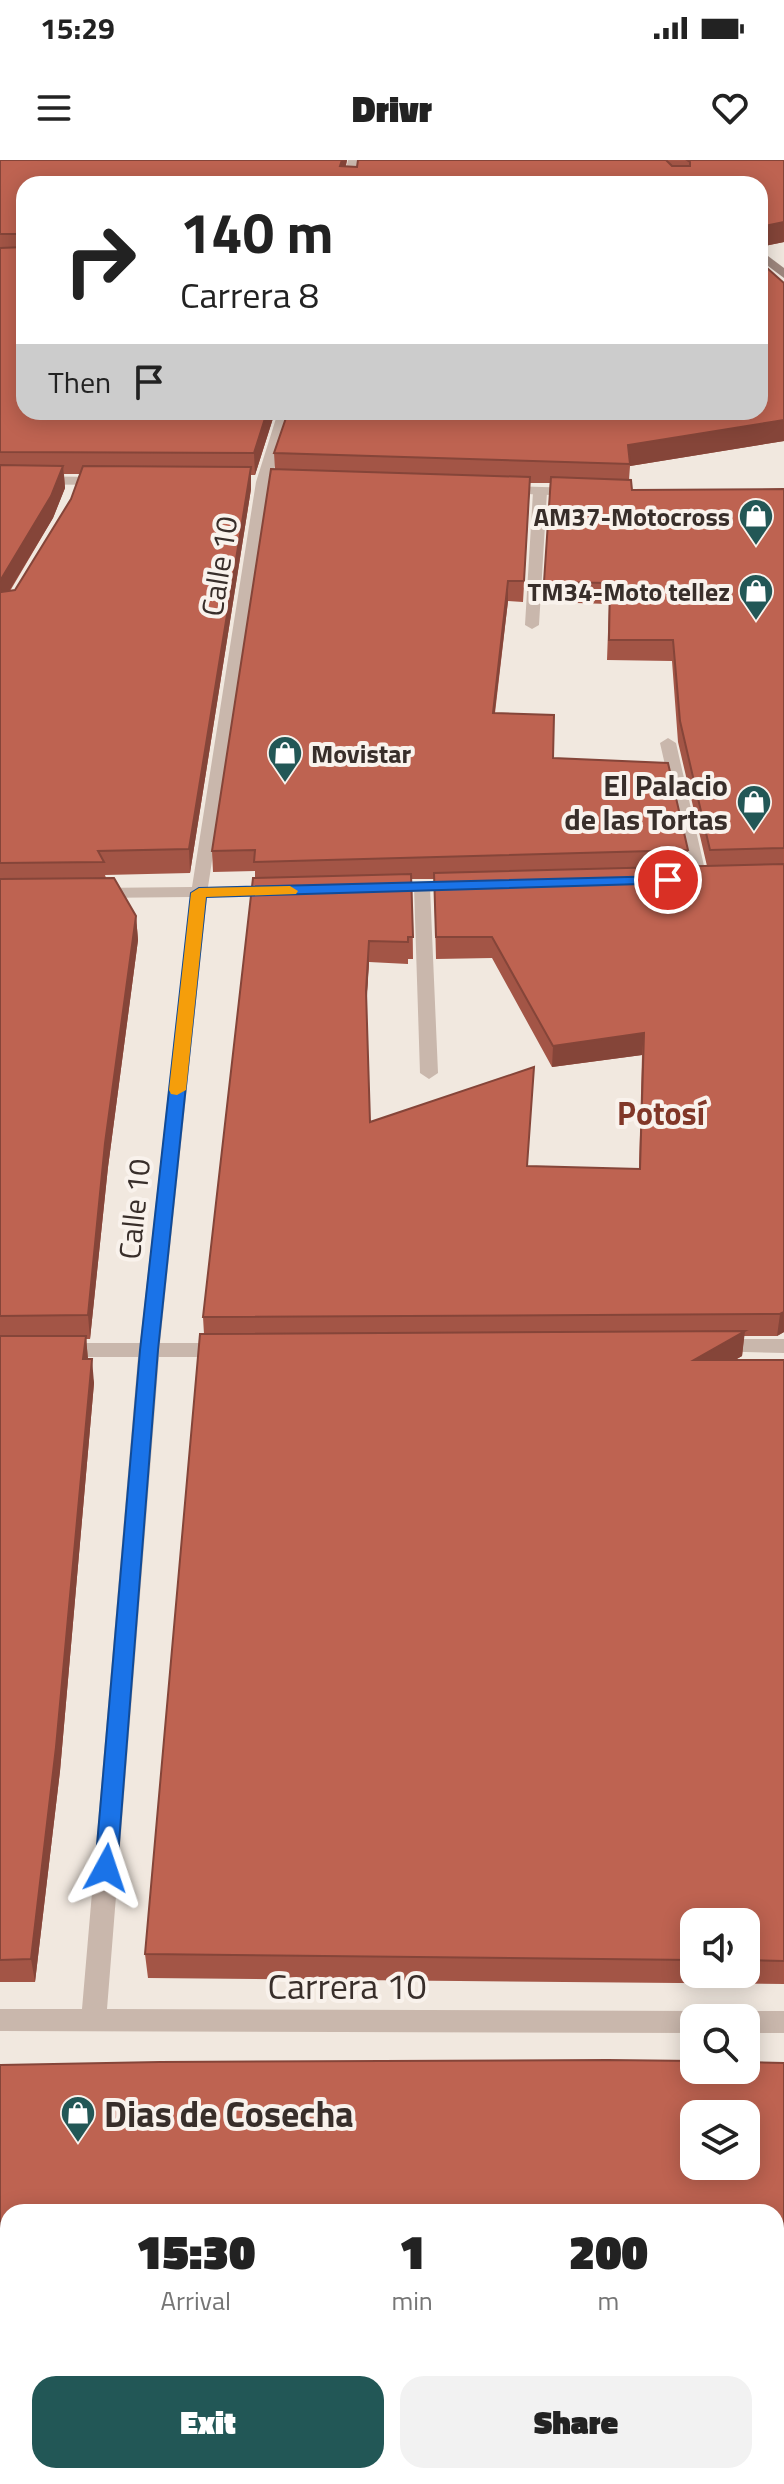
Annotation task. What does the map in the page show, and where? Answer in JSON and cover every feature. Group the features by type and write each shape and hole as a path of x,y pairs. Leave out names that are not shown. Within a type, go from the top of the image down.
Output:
{"street":[{"name":"Calle 10","path":"94,2021 149,1350 199,893 263,482 282,420"},
{"path":"0,480 76,487 124,481"},
{"path":"493,490 585,493"},
{"path":"532,625 540,492"},
{"path":"668,743 699,879"},
{"path":"358,889 484,885"},
{"path":"422,887 429,1073"},
{"path":"76,893 294,890"},
{"path":"689,1346 784,1346"},
{"path":"45,1350 244,1350"},
{"name":"Carrera 10","path":"0,2020 680,2022"},
{"path":"760,2022 784,2022"}],"building":[{"path":"0,160 342,160 340,166 357,167 358,160 666,160 672,166 690,166 687,160 784,160 784,222 768,225 768,176 16,176 16,234 0,234"},
{"path":"16,247 16,420 264,420 254,453 0,452 0,248"},
{"path":"768,269 784,283 784,420 628,445 630,464 274,453 285,420 768,420"},
{"path":"0,465 63,466 51,496 0,581"},
{"path":"83,466 251,467 189,849 98,851 104,862 0,863 0,588 2,592 15,590 71,499"},
{"path":"271,469 530,477 524,581 508,581 493,713 554,715 553,758 668,763 688,850 254,862 255,850 212,851"},
{"path":"551,477 631,480 632,490 784,489 784,848 710,850 680,721 673,640 609,640 610,583 544,582"},
{"path":"784,864 784,1312 203,1317 253,878 411,874 413,937 408,937 408,942 369,941 366,991 370,1122 534,1067 527,1166 640,1169 644,1033 553,1046 492,937 436,937 434,873"},
{"path":"114,878 136,916 105,1143 88,1315 0,1316 0,879"},
{"path":"745,1331 694,1360 784,1360 784,1961 760,1960 760,1908 680,1908 680,1960 145,1954 200,1334"},
{"path":"0,1336 86,1336 83,1359 92,1359 56,1747 31,1959 0,1960"},
{"path":"680,2061 680,2084 760,2084 760,2062 784,2063 784,2204 0,2204 0,2065"}],"slow traffic":[{"path":"177,1090 199,893 290,891"}],"place":[{"name":"AM37-Motocross","path":"756,547"},
{"name":"TM34-Moto tellez","path":"756,622"},
{"name":"Movistar","path":"285,784"},
{"name":"El Palacio de las Tortas","path":"754,833"},
{"name":"Dias de Cosecha","path":"78,2144"}],"district":[{"name":"Potosí","path":"661,1113"}],"route":[{"path":"106,1868 149,1350 199,893 668,880"}]}
